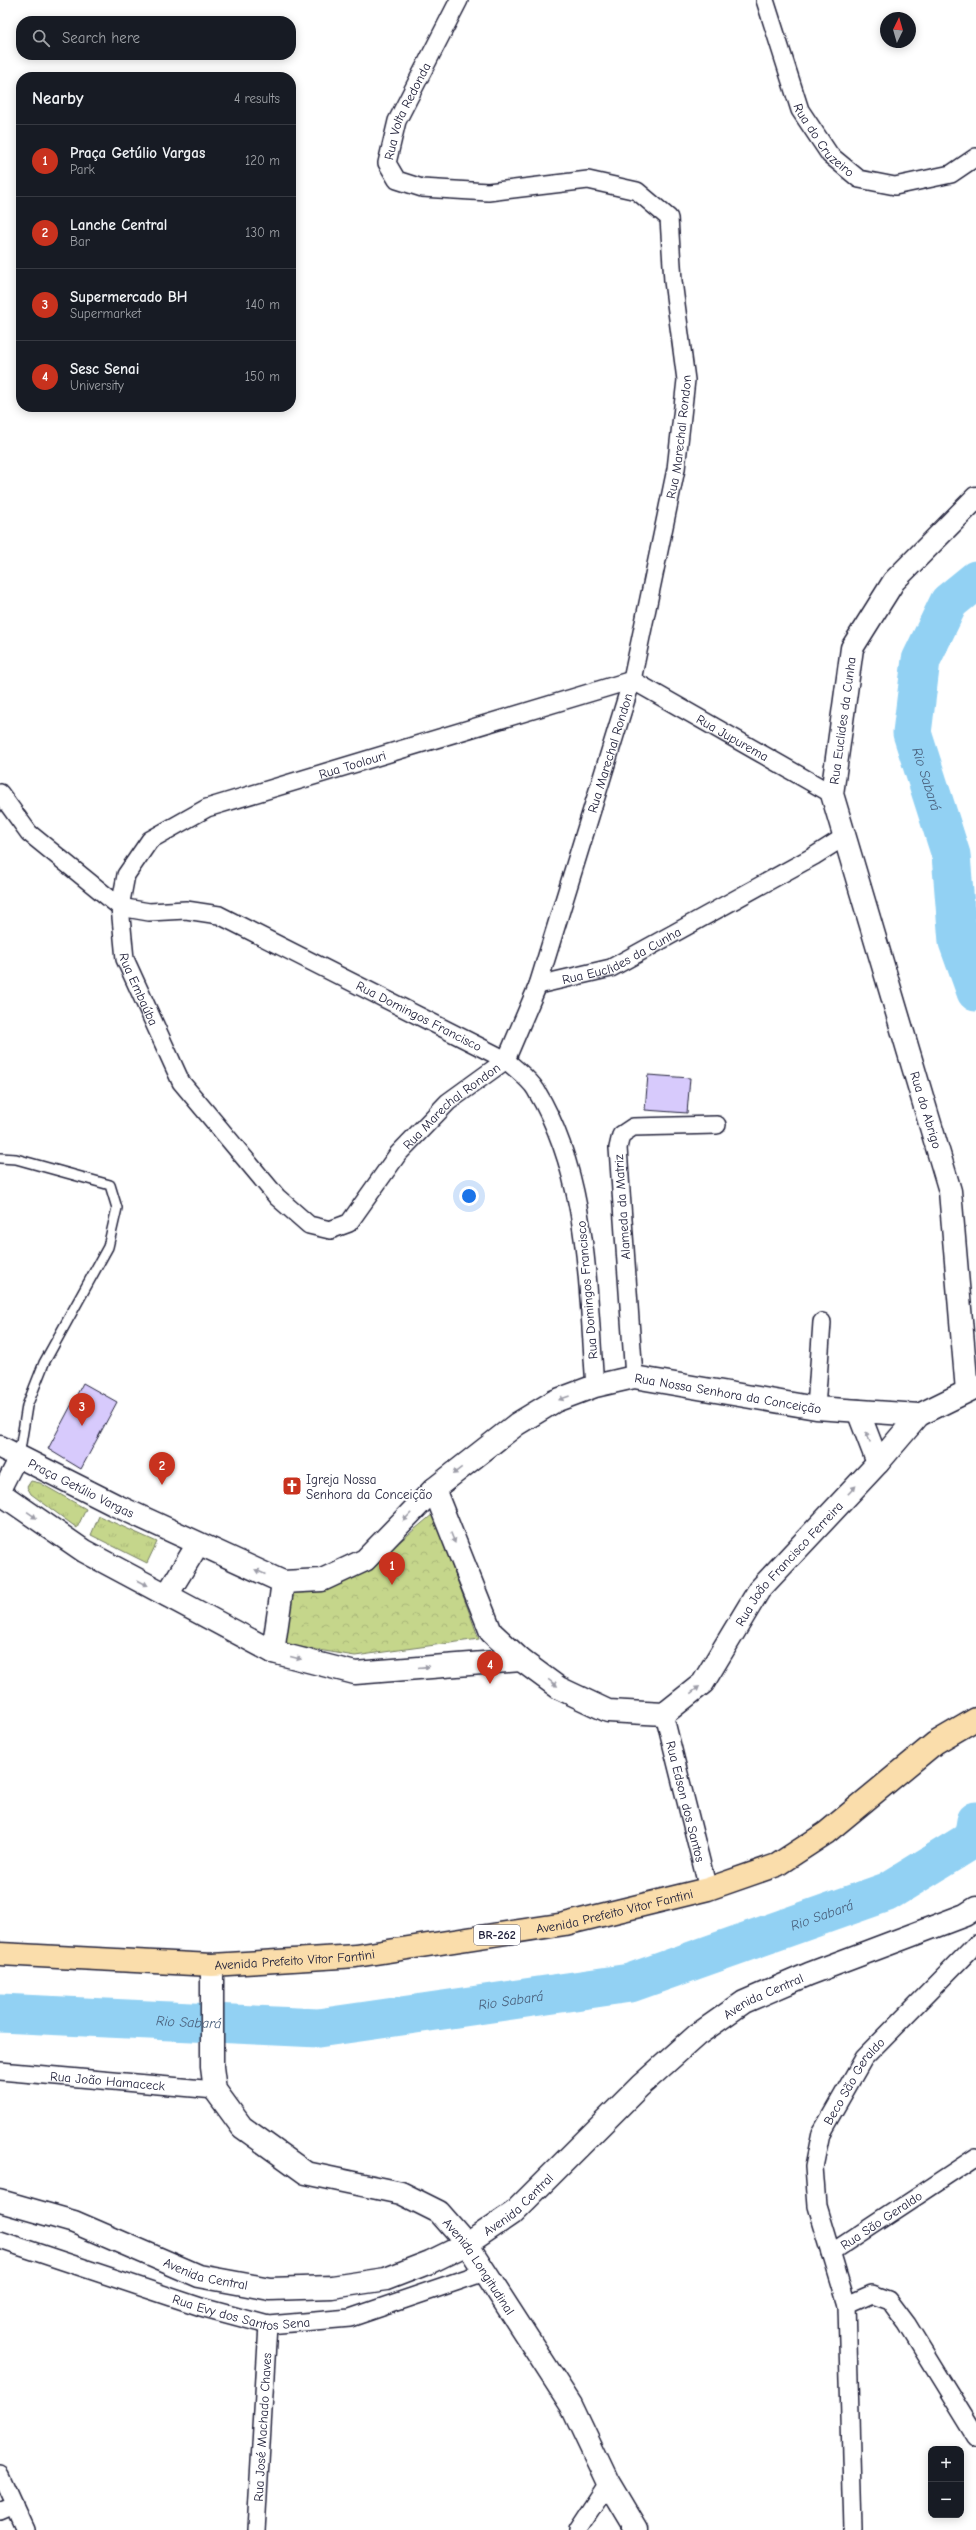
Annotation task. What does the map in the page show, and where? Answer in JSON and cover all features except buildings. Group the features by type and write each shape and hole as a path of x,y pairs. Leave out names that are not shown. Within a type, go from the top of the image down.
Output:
{"main road":[{"name":"Avenida Prefeito Vitor Fantini","path":"3,1953 212,1965 356,1956 565,1924 708,1889 777,1864 826,1833 935,1744 976,1719"}],"street":[{"name":"Rua Volta Redonda","path":"460,0 397,121 387,163 397,180 422,188 488,192 588,180"},
{"name":"Rua do Cruzeiro","path":"765,0 800,110 830,155 859,179 895,186 951,174 976,157"},
{"name":"Rua Marechal Rondon","path":"277,1197 309,1225 330,1230 349,1223 398,1154 448,1102 506,1060 538,984 632,680 676,469 686,380 673,281 669,218 637,191 588,180"},
{"name":"Rua Euclides da Cunha","path":"538,984 611,968 814,856 844,837 832,794 852,648 894,581 976,498"},
{"name":"Rua Jupurema","path":"632,680 832,794"},
{"name":"Rua Toolouri","path":"120,907 126,875 150,840 207,808 632,680"},
{"path":"0,793 29,833 120,907"},
{"name":"Rua do Abrigo","path":"844,837 950,1192 972,1389"},
{"name":"Rua Domingos Francisco","path":"120,907 149,912 186,910 219,915 506,1060 536,1088 562,1143 583,1228 595,1386"},
{"name":"Rua Embaúba","path":"120,907 125,959 181,1082 277,1197"},
{"name":"Alameda da Matriz","path":"634,1377 618,1148 621,1135 633,1127 717,1125"},
{"path":"816,1408 822,1322"},
{"name":"Rua Nossa Senhora da Conceição","path":"434,1489 517,1424 555,1400 595,1386 634,1377 816,1408 919,1415"},
{"path":"919,1415 972,1389"},
{"path":"858,1411 878,1463"},
{"name":"Rua João Francisco Ferreira","path":"664,1714 703,1683 759,1590 878,1463 919,1415"},
{"path":"9,1451 0,1493 84,1550 273,1652 355,1673 521,1660"},
{"name":"Praça Getúlio Vargas","path":"9,1451 198,1544 282,1582 322,1580 365,1560 434,1489"},
{"path":"434,1489 491,1632 521,1660 559,1688 608,1711 664,1714"},
{"path":"167,1596 198,1544"},
{"path":"273,1652 282,1582"},
{"name":"Rua Edson dos Santos","path":"664,1714 708,1889"},
{"name":"Avenida Central","path":"0,2201 74,2222 199,2276 270,2289 332,2287 386,2279 430,2262 467,2244 514,2212 640,2086 698,2035 744,2002 809,1974 965,1915 976,1908"},
{"name":"Beco São Geraldo","path":"832,2253 817,2206 814,2167 821,2133 864,2058 976,1944"},
{"name":"Avenida Longitudinal","path":"212,1965 212,2067 215,2090 242,2127 306,2172 401,2193 439,2212 467,2244 571,2405 608,2483 636,2530"},
{"name":"Rua João Hamaceck","path":"0,2071 215,2090"},
{"name":"Rua São Geraldo","path":"852,2530 847,2304 832,2253 976,2157"},
{"name":"Rua Evy dos Santos Sena","path":"0,2240 201,2307 268,2325 350,2318 485,2272"},
{"path":"847,2304 872,2294 889,2300 907,2324 976,2436"},
{"name":"Rua José Machado Chaves","path":"256,2530 268,2325"},
{"path":"0,2475 7,2508 25,2530"},
{"path":"577,2530 608,2483"}],"lane":[{"path":"0,1158 16,1158 110,1185 117,1208 108,1247 44,1363 9,1451"}],"green space":[{"path":"31,1481 40,1483 86,1509 77,1528 31,1494 27,1487"},
{"path":"433,1514 479,1639 355,1656 288,1645 284,1636 287,1588 373,1564"},
{"path":"99,1516 157,1542 147,1563 91,1535"}],"waterway":[{"name":"Rio Sabará","path":"976,580 949,602 921,660 912,733 951,855 958,942 976,992"},
{"name":"Rio Sabará","path":"0,2013 318,2028 630,1983 887,1892 973,1839 976,1821"}],"place":[{"name":"Supermercado BH","path":"82,1426"},
{"name":"Lanche Central","path":"162,1485"},
{"name":"Igreja Nossa Senhora da Conceição","path":"292,1486"},
{"name":"Praça Getúlio Vargas","path":"392,1585"},
{"name":"Sesc Senai","path":"490,1684"}]}
